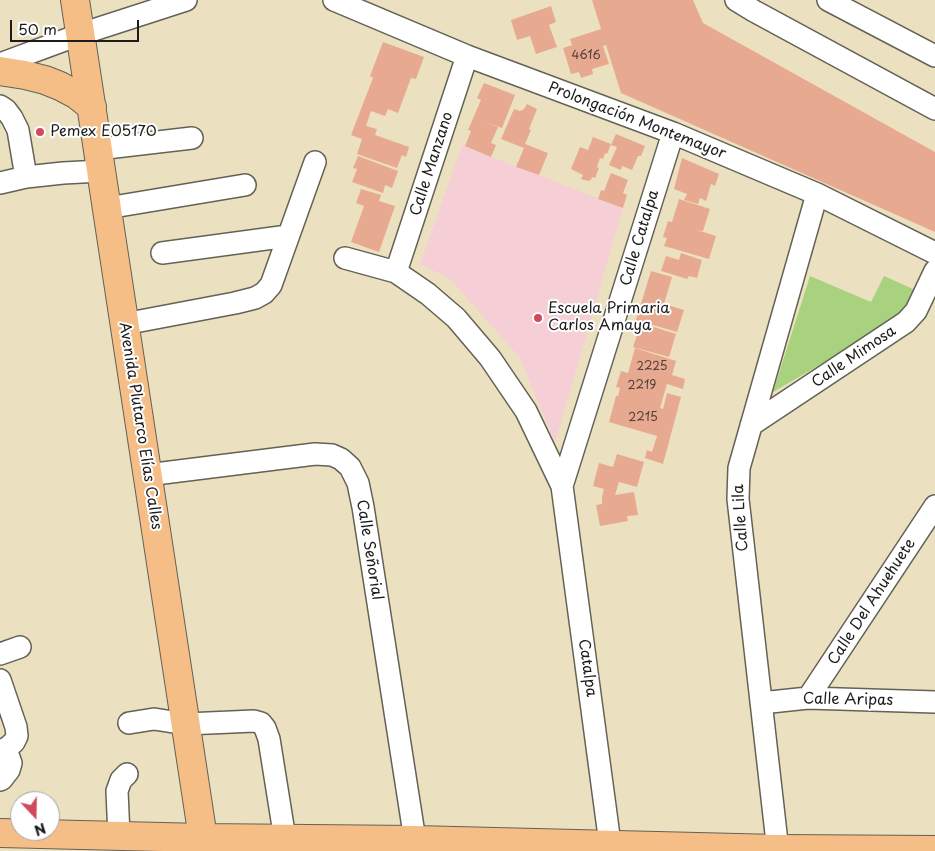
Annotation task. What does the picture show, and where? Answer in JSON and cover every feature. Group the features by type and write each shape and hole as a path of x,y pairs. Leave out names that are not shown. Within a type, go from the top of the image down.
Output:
{"main road":[{"name":"Avenida Plutarco Elías Calles","path":"76,0 204,845"},
{"path":"0,71 26,75 52,83 77,96 92,107"},
{"path":"0,833 119,836 204,845 285,839 415,840 610,848 935,850"}],"street":[{"path":"0,64 81,34 186,0"},
{"name":"Prolongación Montemayor","path":"334,0 467,56 673,133 817,194 935,253"},
{"path":"736,0 935,109"},
{"path":"828,0 935,56"},
{"name":"Calle Manzano","path":"396,272 467,56"},
{"path":"0,106 12,118 18,130 26,177"},
{"name":"Calle Catalpa","path":"562,486 673,133"},
{"path":"0,183 26,177 62,173 100,160 192,138"},
{"path":"124,324 245,300 264,293 271,285 315,162"},
{"path":"107,208 245,185"},
{"name":"Calle Lila","path":"778,850 738,498 739,468 817,194"},
{"path":"162,253 288,236"},
{"path":"345,258 396,272 428,294 456,318 490,358 526,411 562,486"},
{"name":"Calle Mimosa","path":"751,425 906,322 916,311 935,270"},
{"name":"Calle Señorial","path":"147,475 315,454 332,455 341,459 350,467 358,484 363,508 415,840"},
{"name":"Catalpa","path":"562,486 610,848"},
{"name":"Calle Del Ahuehuete","path":"808,698 935,506"},
{"path":"0,654 20,647"},
{"path":"0,680 16,727 17,736 14,742 3,749 11,762 9,770 0,780"},
{"name":"Calle Aripas","path":"761,703 808,698 935,702"},
{"path":"129,723 154,719 186,724 254,721 261,723 269,739 285,839"},
{"path":"119,836 117,791 121,780 127,774"}],"shaded area":[{"name":"Escuela Primaria Carlos Amaya","path":"462,145 623,208 555,443 520,358 450,279 420,264"}],"green space":[{"path":"810,276 871,302 884,276 915,290 902,317 773,392"}],"building":[{"path":"592,0 693,0 703,23 935,152 935,232 621,93 606,45 603,46 609,64 592,69 593,74 581,78 579,72 571,74 563,48 572,45 570,39 601,29"},
{"path":"551,6 556,22 549,25 557,47 536,54 530,36 517,40 511,20"},
{"path":"383,42 424,57 416,79 411,78 398,113 388,109 385,116 371,111 366,126 377,129 375,135 409,147 406,157 402,155 397,168 357,154 362,139 351,135 373,78 370,76"},
{"path":"484,83 515,95 502,128 482,121 498,127 491,143 496,145 491,157 465,146 471,131 468,130 481,100 477,98"},
{"path":"527,104 537,109 525,144 548,153 539,175 516,167 524,148 501,139 514,109 520,111"},
{"path":"616,134 645,146 632,170 622,166 621,170 609,165 617,147 611,145"},
{"path":"593,137 611,144 607,154 605,153 603,159 600,158 595,178 592,177 588,181 581,179 583,175 571,169 580,147 588,150"},
{"path":"358,156 398,171 392,188 385,185 383,193 352,182 357,169 353,168"},
{"path":"682,158 719,174 715,186 711,184 706,201 700,198 698,204 684,200 687,194 674,189"},
{"path":"611,173 628,180 623,193 627,195 623,208 598,199 601,190 604,191"},
{"path":"361,189 381,195 379,201 395,206 379,252 351,242 364,206 356,203"},
{"path":"679,199 710,209 703,231 697,230 716,236 709,259 664,246 667,238 663,237 668,221 672,222"},
{"path":"681,253 702,260 697,278 689,276 687,279 661,271 666,256 679,260"},
{"path":"651,271 672,277 664,304 684,310 677,332 636,320"},
{"path":"641,323 676,334 669,357 633,347"},
{"path":"635,348 676,361 672,375 685,379 683,389 667,384 660,408 663,409 667,393 681,397 663,464 645,458 647,450 652,452 657,436 609,422 620,388 616,387 621,371 628,373"},
{"path":"617,454 644,462 637,487 619,482 615,495 634,492 638,515 627,516 628,521 600,526 596,505 602,504 604,489 593,486 599,463 613,467"}],"place":[{"name":"Pemex E05170","path":"40,132"},
{"name":"Escuela Primaria Carlos Amaya","path":"538,318"}]}
